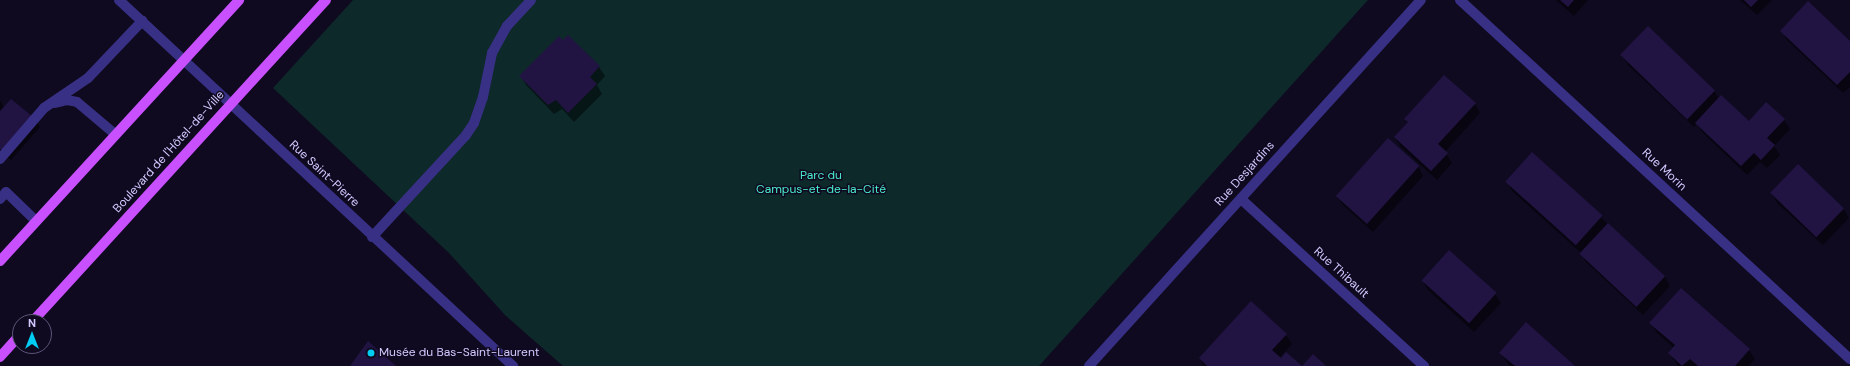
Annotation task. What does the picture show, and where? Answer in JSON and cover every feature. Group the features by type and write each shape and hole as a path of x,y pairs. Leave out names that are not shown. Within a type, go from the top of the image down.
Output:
{"main road":[{"path":"0,261 183,59 239,0"},
{"name":"Boulevard de l'Hôtel-de-Ville","path":"39,314 326,0"},
{"path":"0,357 12,344"}],"street":[{"name":"Rue Saint-Pierre","path":"118,0 183,59 372,237 513,366"},
{"path":"372,237 474,123 483,96 492,53 507,26 531,0"},
{"name":"Rue Desjardins","path":"1089,366 1421,0"},
{"name":"Rue Morin","path":"1460,0 1850,359"},
{"path":"0,159 44,108 88,78 142,21"},
{"path":"44,108 62,101 77,102 115,134"},
{"path":"2,192 36,221"},
{"name":"Rue Thibault","path":"1241,199 1424,366"}],"green space":[{"name":"Parc du Campus-et-de-la-Cité","path":"353,0 1368,0 1039,366 563,366 505,315 449,253 273,88"}],"building":[{"path":"1560,0 1574,0 1568,7"},
{"path":"1744,0 1758,0 1751,7"},
{"path":"1808,1 1850,41 1850,72 1837,85 1780,31"},
{"path":"1648,26 1715,91 1687,119 1620,55"},
{"path":"568,35 600,66 590,77 597,84 568,113 556,100 548,105 519,76 559,36 563,40"},
{"path":"1444,75 1476,103 1438,144 1448,153 1431,171 1394,137 1408,122 1404,119"},
{"path":"1721,95 1749,121 1766,102 1785,119 1767,138 1775,145 1761,160 1754,153 1741,166 1695,123"},
{"path":"11,99 38,121 8,156 0,149 0,111"},
{"path":"1388,138 1419,166 1367,224 1336,196"},
{"path":"1532,152 1603,216 1576,245 1505,182"},
{"path":"1798,164 1844,208 1816,237 1770,193"},
{"path":"1608,223 1665,276 1636,307 1579,254"},
{"path":"1449,250 1497,293 1469,323 1422,280"},
{"path":"1681,288 1750,349 1735,366 1698,366 1690,359 1682,366 1668,353 1675,345 1649,323"},
{"path":"1251,301 1287,334 1272,350 1281,358 1286,352 1302,366 1207,366 1199,358"},
{"path":"1526,322 1575,366 1515,366 1499,353"},
{"name":"Musée du Bas-Saint-Laurent","path":"368,341 396,366 350,366"},
{"path":"1313,354 1326,366 1302,366"}],"place":[{"name":"Musée du Bas-Saint-Laurent","path":"371,353"}]}
